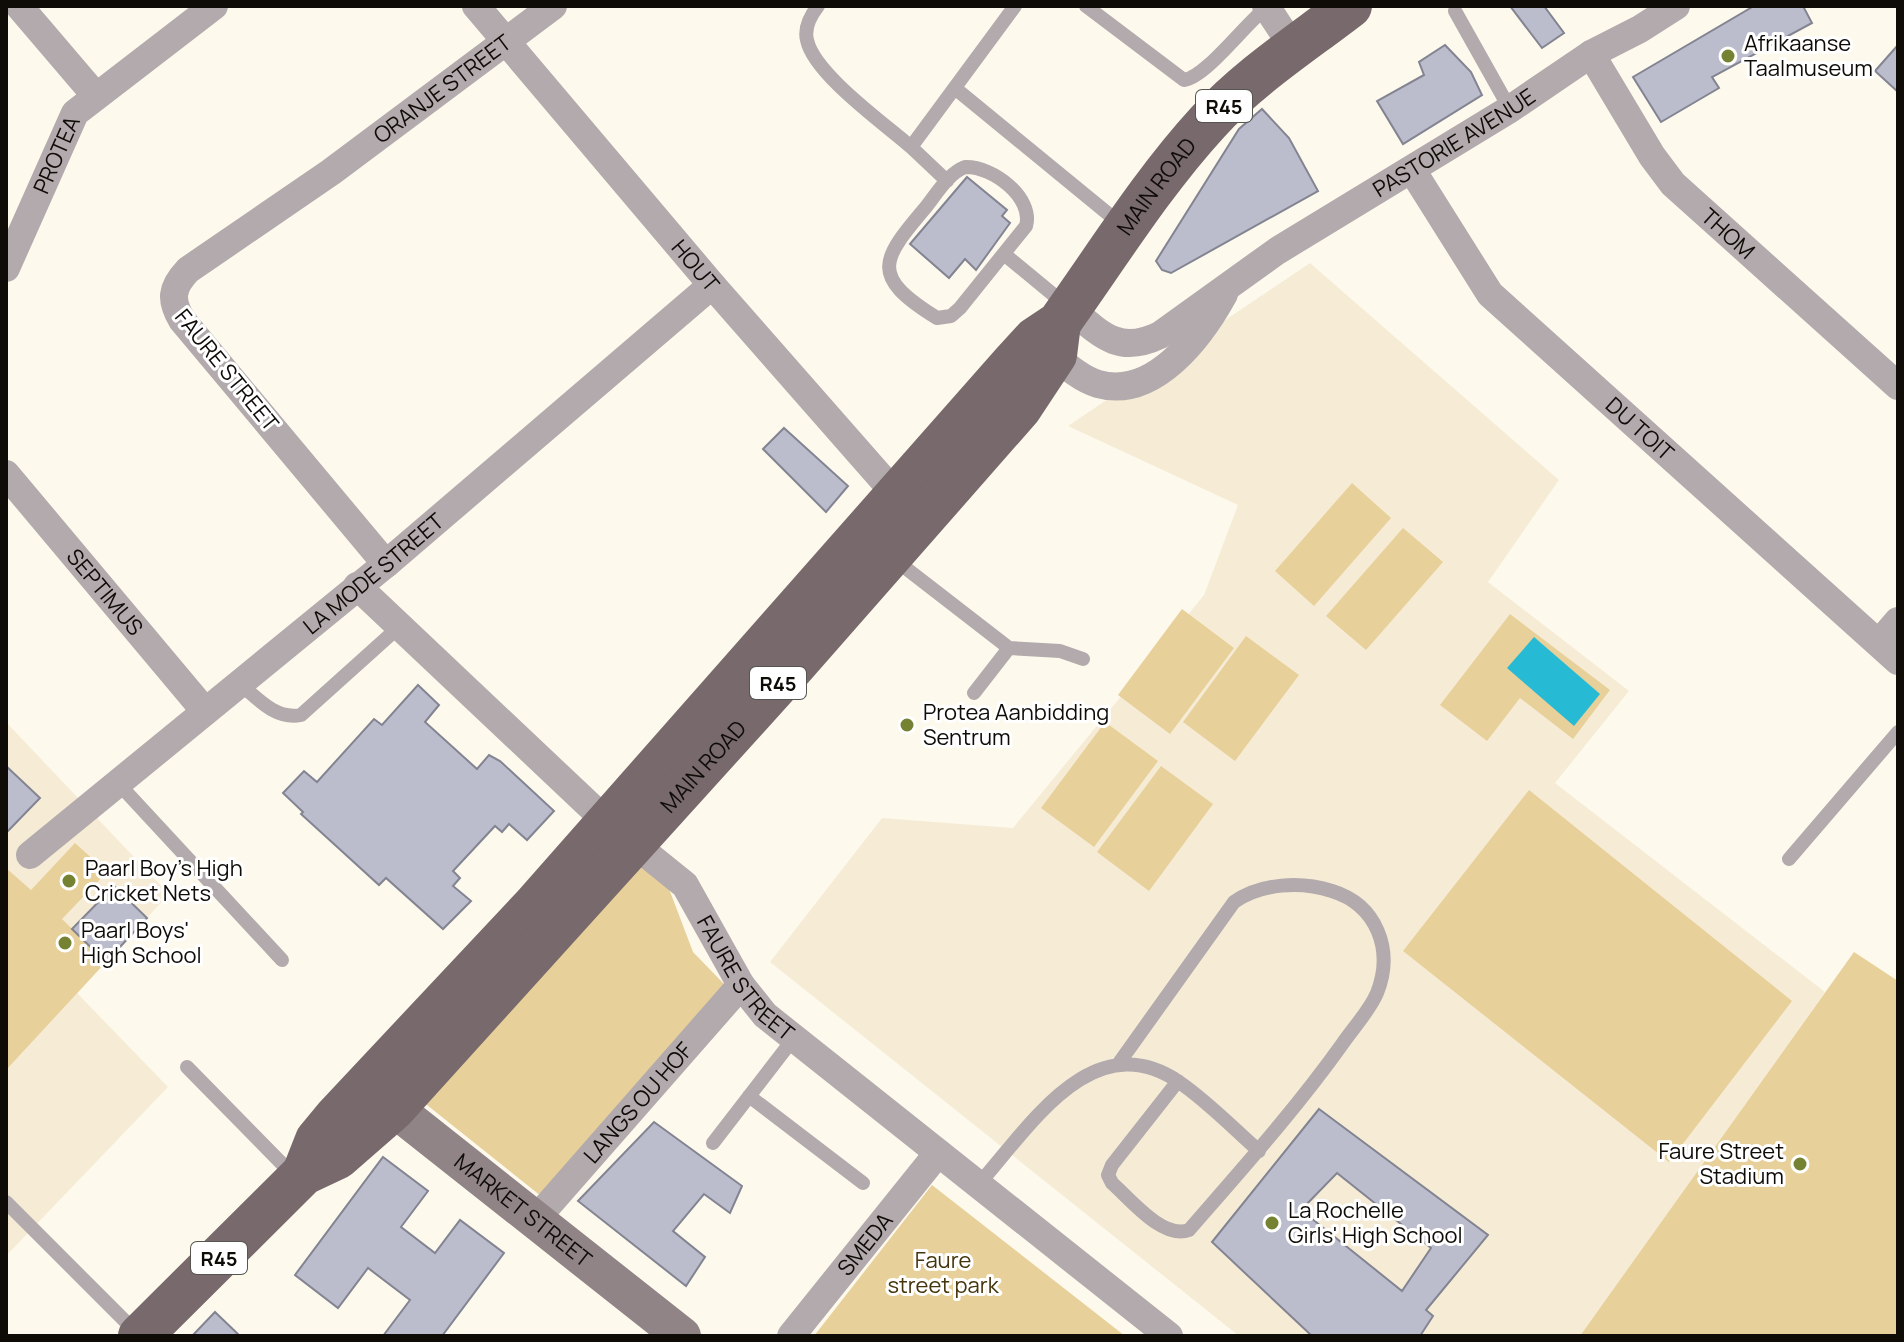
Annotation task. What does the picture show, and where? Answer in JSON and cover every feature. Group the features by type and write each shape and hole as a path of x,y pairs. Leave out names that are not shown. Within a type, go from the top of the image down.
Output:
{"main road":[{"name":"MAIN ROAD","path":"140,1336 300,1176 338,1157 379,1097 620,833 909,508 1020,408 1055,332 1127,228 1209,120 1350,6"},
{"name":"MAIN ROAD","path":"620,833 890,556 909,508"},
{"name":"MARKET STREET","path":"379,1097 535,1220 668,1332"}],"street":[{"path":"19,6 95,95"},
{"name":"PROTEA","path":"6,268 64,130 75,113 214,6"},
{"name":"HOUT","path":"476,6 712,285 909,508"},
{"name":"ORANJE STREET","path":"331,172 553,6"},
{"name":"PASTORIE AVENUE","path":"1055,332 1142,344 1176,324 1233,280 1510,109 1591,54 1676,6"},
{"path":"1266,7 1294,49"},
{"name":"THOM","path":"1591,54 1652,156 1673,184 1898,386"},
{"name":"DU TOIT","path":"1412,170 1490,294 1888,652"},
{"name":"FAURE STREET","path":"331,172 188,270 174,290 172,303 182,320 386,564"},
{"name":"PASTORIE AVENUE","path":"1055,332 1096,384 1116,387 1132,385 1173,360 1195,338 1233,280"},
{"name":"LA MODE STREET","path":"30,855 386,564 712,285"},
{"name":"SEPTIMUS","path":"6,474 204,710"},
{"name":"FAURE STREET","path":"357,586 620,833 685,885 741,985 765,1015 1169,1336"},
{"path":"1888,652 1898,621"},
{"name":"LANGS OU HOF","path":"535,1220 741,985"},
{"name":"SMEDA","path":"791,1336 938,1153"}],"lane":[{"path":"818,6 807,25 807,40 826,72 947,181"},
{"path":"911,147 1015,6"},
{"path":"1086,6 1184,80 1198,74 1247,22 1266,7"},
{"path":"1455,11 1510,109"},
{"path":"956,89 1127,228"},
{"path":"981,168 999,179 1026,205 1029,215 1026,226 960,308 945,318 937,318 897,285 890,272 888,258 891,249 947,181 960,169 981,168"},
{"path":"1004,254 1055,332"},
{"path":"890,556 1009,648 1060,651 1083,659"},
{"path":"238,682 274,712 284,716 301,715 400,626"},
{"path":"974,693 1009,648"},
{"path":"1789,859 1898,732"},
{"path":"117,782 282,960"},
{"path":"1119,1063 1234,902 1247,893 1269,887 1315,886 1351,897 1370,915 1382,936 1384,962 1377,994 1318,1077 1259,1151 1189,1230 1180,1234 1167,1230 1112,1183 1108,1175 1112,1165 1178,1081"},
{"path":"713,1143 794,1038"},
{"path":"978,1185 1067,1086 1096,1069 1119,1063 1146,1066 1178,1081 1259,1151"},
{"path":"187,1067 300,1176"},
{"path":"749,1096 863,1183"},
{"path":"6,1202 140,1336"}],"shaded area":[{"path":"1310,263 1559,480 1488,582 1629,691 1555,783 1825,992 1581,1336 1239,1336 770,962 882,818 1013,828 1204,595 1238,505 1068,426"},
{"name":"Paarl Boys' High School","path":"6,722 169,894 77,993 168,1087 6,1256"}],"green space":[{"path":"1352,483 1391,518 1314,606 1275,571"},
{"path":"1403,528 1443,562 1366,650 1326,616"},
{"path":"1182,609 1234,648 1170,734 1118,695"},
{"path":"1510,614 1610,690 1573,739 1520,698 1487,741 1440,705"},
{"path":"1246,636 1299,675 1235,761 1183,722"},
{"path":"1105,722 1158,761 1094,847 1041,808"},
{"path":"1161,766 1213,804 1149,891 1097,852"},
{"path":"1529,790 1792,1001 1669,1162 1403,951"},
{"path":"75,843 107,872 62,919 106,962 6,1070 6,868 31,890"},
{"path":"633,848 663,873 693,952 724,984 541,1196 422,1101"},
{"name":"Faure Street Stadium","path":"1854,952 1898,981 1898,1336 1580,1336"},
{"name":"Faure street park","path":"932,1185 1125,1336 814,1336"}],"water":[{"path":"1534,637 1600,694 1574,726 1507,668"}],"building":[{"path":"1510,6 1544,6 1564,33 1542,48"},
{"path":"1754,6 1803,6 1812,23 1712,77 1719,88 1661,122 1633,77"},
{"path":"1445,45 1471,72 1482,95 1403,144 1377,101 1424,75 1419,62"},
{"path":"1898,45 1898,92 1875,71"},
{"path":"1262,109 1289,138 1318,191 1171,273 1162,270 1156,261 1239,129"},
{"path":"967,177 1007,210 1002,216 1010,223 976,270 965,259 949,278 910,244"},
{"path":"784,428 848,486 826,512 763,449"},
{"path":"418,685 439,705 425,722 477,769 489,755 500,761 554,811 527,840 509,824 502,832 495,826 453,871 460,878 453,886 471,901 443,929 386,878 379,885 301,814 303,812 283,793 304,771 317,782 374,719 382,725"},
{"path":"6,766 40,798 6,833"},
{"path":"114,886 147,918 106,962 72,929"},
{"name":"La Rochelle Girls' High School","path":"1319,1109 1488,1235 1426,1310 1433,1316 1420,1336 1312,1336 1212,1242","holes":["1337,1173 1431,1248 1402,1291 1301,1210"]},
{"path":"654,1122 742,1186 730,1213 704,1194 673,1231 705,1257 686,1286 578,1201"},
{"path":"383,1157 428,1191 401,1227 435,1253 460,1220 504,1253 442,1336 383,1336 410,1300 368,1268 338,1308 295,1275"},
{"path":"215,1312 240,1336 192,1336"}],"place":[{"name":"Afrikaanse Taalmuseum","path":"1728,56"},
{"name":"Protea Aanbidding Sentrum","path":"907,725"},
{"name":"Paarl Boy's High Cricket Nets","path":"69,881"},
{"name":"Paarl Boys' High School","path":"65,943"},
{"name":"Faure Street Stadium","path":"1800,1164"},
{"name":"La Rochelle Girls' High School","path":"1272,1223"}]}
